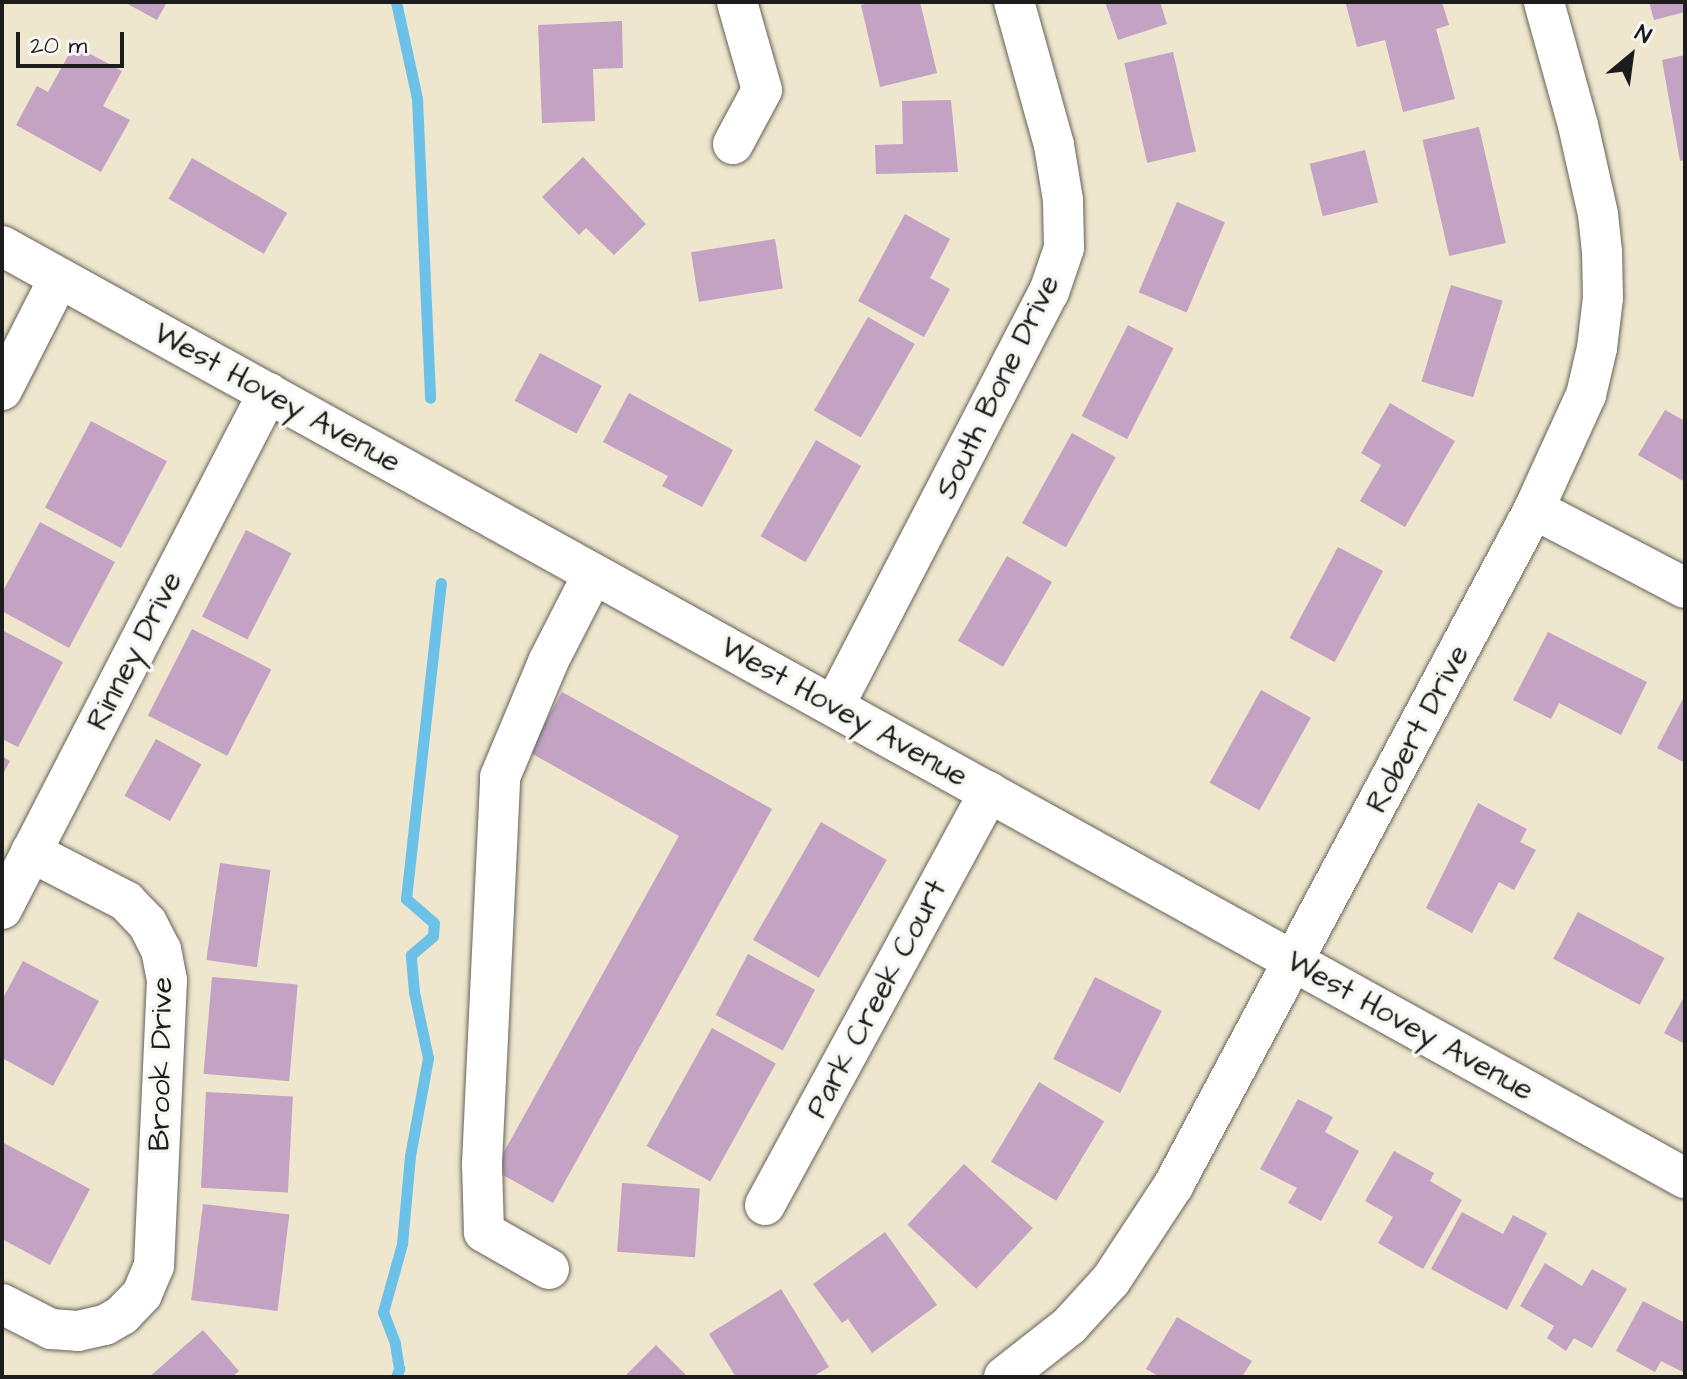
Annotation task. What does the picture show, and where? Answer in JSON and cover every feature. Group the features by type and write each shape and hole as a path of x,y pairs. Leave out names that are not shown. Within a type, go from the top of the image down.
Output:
{"street":[{"path":"733,144 762,90 737,2"},
{"name":"South Bone Drive","path":"834,706 1049,292 1064,248 1063,200 1054,145 1014,2"},
{"name":"Robert Drive","path":"1015,1374 1069,1326 1111,1280 1143,1237 1295,962 1534,509 1586,395 1597,348 1603,298 1598,214 1544,2"},
{"name":"West Hovey Avenue","path":"2,246 1685,1178"},
{"path":"2,390 59,278"},
{"name":"Rinney Drive","path":"2,909 268,393"},
{"path":"1534,509 1685,588"},
{"path":"549,1269 484,1232 482,1164 500,777 548,662 593,574"},
{"name":"Park Creek Court","path":"765,1205 989,792"},
{"name":"Brook Drive","path":"2,1304 51,1329 78,1331 105,1325 122,1315 142,1294 154,1266 167,980 161,950 147,923 126,901 31,852"}],"building":[{"path":"124,2 167,2 157,20"},
{"path":"920,2 937,73 880,87 861,5"},
{"path":"1105,2 1160,2 1167,24 1118,40"},
{"path":"1442,2 1449,25 1436,29 1455,99 1403,112 1385,40 1357,47 1346,4"},
{"path":"1649,2 1685,2 1685,12 1654,20"},
{"path":"622,21 623,68 593,69 595,121 542,123 538,25"},
{"path":"74,45 122,71 103,106 130,120 101,172 16,125 37,86 48,92"},
{"path":"1173,52 1196,151 1147,163 1124,63"},
{"path":"1685,55 1685,160 1680,161 1662,60"},
{"path":"951,100 958,172 876,174 875,145 903,144 902,101"},
{"path":"1479,127 1506,243 1449,256 1422,140"},
{"path":"1365,150 1378,202 1323,216 1310,164"},
{"path":"583,157 646,224 614,255 586,228 579,235 542,197"},
{"path":"192,158 287,213 264,254 168,199"},
{"path":"1177,202 1225,222 1187,313 1139,292"},
{"path":"905,214 950,239 930,278 950,289 924,337 858,301"},
{"path":"775,239 783,288 699,302 691,252"},
{"path":"1451,285 1503,301 1473,397 1421,382"},
{"path":"868,317 915,344 861,438 814,411"},
{"path":"1128,325 1173,348 1127,439 1082,416"},
{"path":"540,353 602,386 576,434 515,401"},
{"path":"629,393 733,450 702,507 662,486 668,476 603,442"},
{"path":"1390,403 1455,441 1405,527 1360,501 1381,465 1361,453"},
{"path":"1665,410 1685,421 1685,482 1638,455"},
{"path":"91,421 167,461 121,548 45,508"},
{"path":"1072,433 1116,457 1066,547 1022,523"},
{"path":"816,440 861,466 806,562 760,536"},
{"path":"40,522 115,562 69,648 2,611 2,593"},
{"path":"246,530 291,553 247,640 202,616"},
{"path":"1338,547 1383,571 1335,662 1290,638"},
{"path":"1007,556 1052,582 1003,667 958,641"},
{"path":"192,629 271,669 227,756 148,715"},
{"path":"2,630 63,662 18,747 2,739"},
{"path":"1548,632 1647,682 1621,735 1559,703 1551,719 1513,700"},
{"path":"1261,690 1311,718 1259,810 1210,783"},
{"path":"562,692 772,809 553,1203 494,1170 679,836 529,752"},
{"path":"1685,695 1685,763 1657,748"},
{"path":"156,739 201,764 170,821 124,796"},
{"path":"2,756 10,761 2,776"},
{"path":"1478,803 1527,829 1520,842 1536,850 1514,890 1499,882 1472,933 1426,908"},
{"path":"821,822 887,860 819,978 753,940"},
{"path":"220,863 271,870 257,967 206,960"},
{"path":"1578,912 1665,958 1640,1005 1553,959"},
{"path":"748,954 815,990 783,1051 716,1015"},
{"path":"23,961 99,1001 53,1086 2,1058 2,1000"},
{"path":"212,977 298,984 289,1081 204,1074"},
{"path":"1095,977 1162,1011 1120,1093 1053,1059"},
{"path":"1685,995 1685,1044 1664,1033"},
{"path":"712,1028 776,1063 710,1181 647,1146"},
{"path":"1039,1082 1104,1121 1056,1201 991,1162"},
{"path":"206,1092 293,1097 288,1192 201,1188"},
{"path":"1298,1099 1333,1117 1325,1132 1359,1151 1321,1221 1288,1203 1297,1188 1260,1169"},
{"path":"2,1142 90,1189 50,1265 2,1239"},
{"path":"1394,1151 1434,1173 1430,1181 1462,1200 1423,1269 1378,1243 1393,1217 1365,1201"},
{"path":"964,1164 1033,1228 976,1289 907,1225"},
{"path":"622,1183 700,1188 695,1257 617,1252"},
{"path":"203,1204 289,1215 278,1311 191,1300"},
{"path":"1462,1212 1503,1234 1513,1215 1547,1233 1507,1310 1431,1269"},
{"path":"885,1232 937,1305 872,1353 848,1319 842,1323 813,1284"},
{"path":"1545,1263 1582,1286 1592,1269 1627,1289 1592,1348 1574,1338 1566,1351 1547,1338 1554,1326 1520,1306"},
{"path":"781,1289 829,1367 812,1377 736,1377 709,1334"},
{"path":"1643,1301 1685,1323 1685,1373 1661,1361 1655,1372 1616,1351"},
{"path":"1177,1317 1252,1361 1242,1377 1160,1377 1146,1369"},
{"path":"203,1330 239,1371 232,1377 149,1377"},
{"path":"656,1345 688,1377 624,1377"}],"waterway":[{"path":"396,2 417,98 430,398"},
{"path":"396,1377 399,1369 395,1343 383,1312 402,1244 410,1156 428,1058 414,992 411,955 433,936 434,923 406,899 441,583"}]}
